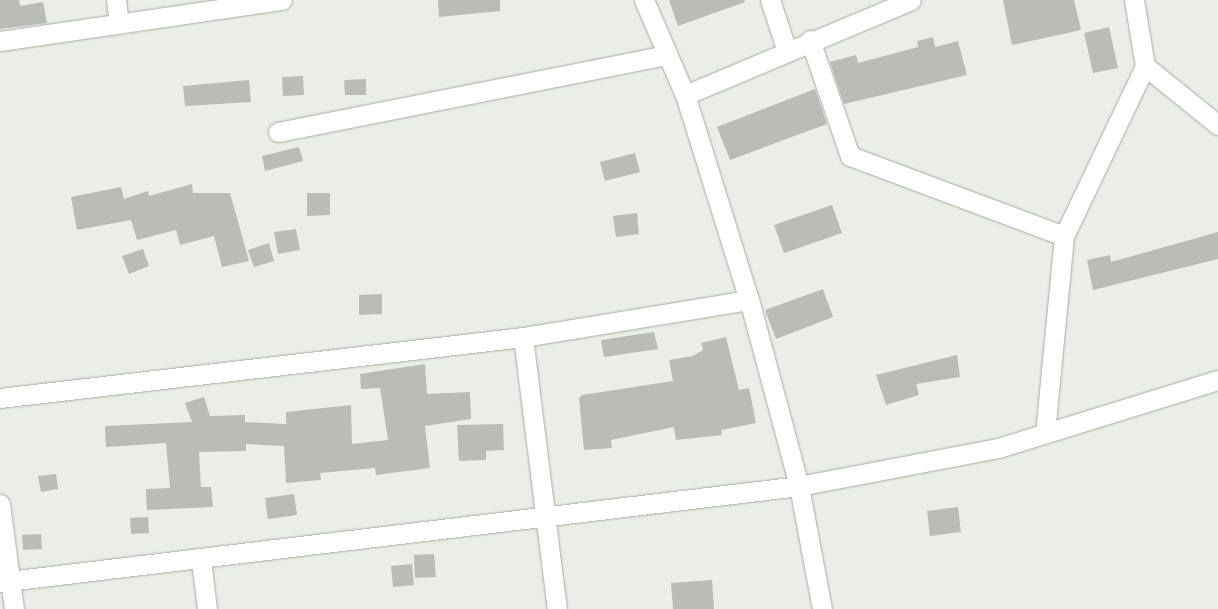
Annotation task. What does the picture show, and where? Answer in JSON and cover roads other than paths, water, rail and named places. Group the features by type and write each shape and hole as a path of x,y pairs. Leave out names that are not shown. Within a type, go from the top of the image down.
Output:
{"street":[{"path":"116,0 118,24"},
{"path":"0,41 282,0"},
{"path":"644,0 685,95 749,300 799,486 822,609"},
{"path":"770,0 788,50"},
{"path":"685,95 810,40 911,0"},
{"path":"1045,433 1064,236 1144,66 1134,0"},
{"path":"810,40 850,156 1064,236"},
{"path":"278,132 667,55"},
{"path":"1144,66 1217,124"},
{"path":"0,398 523,337 749,300"},
{"path":"523,337 544,518 558,609"},
{"path":"5,581 201,560 799,486 998,448 1218,380"},
{"path":"0,504 5,581 14,609"},
{"path":"201,560 208,609"}]}
